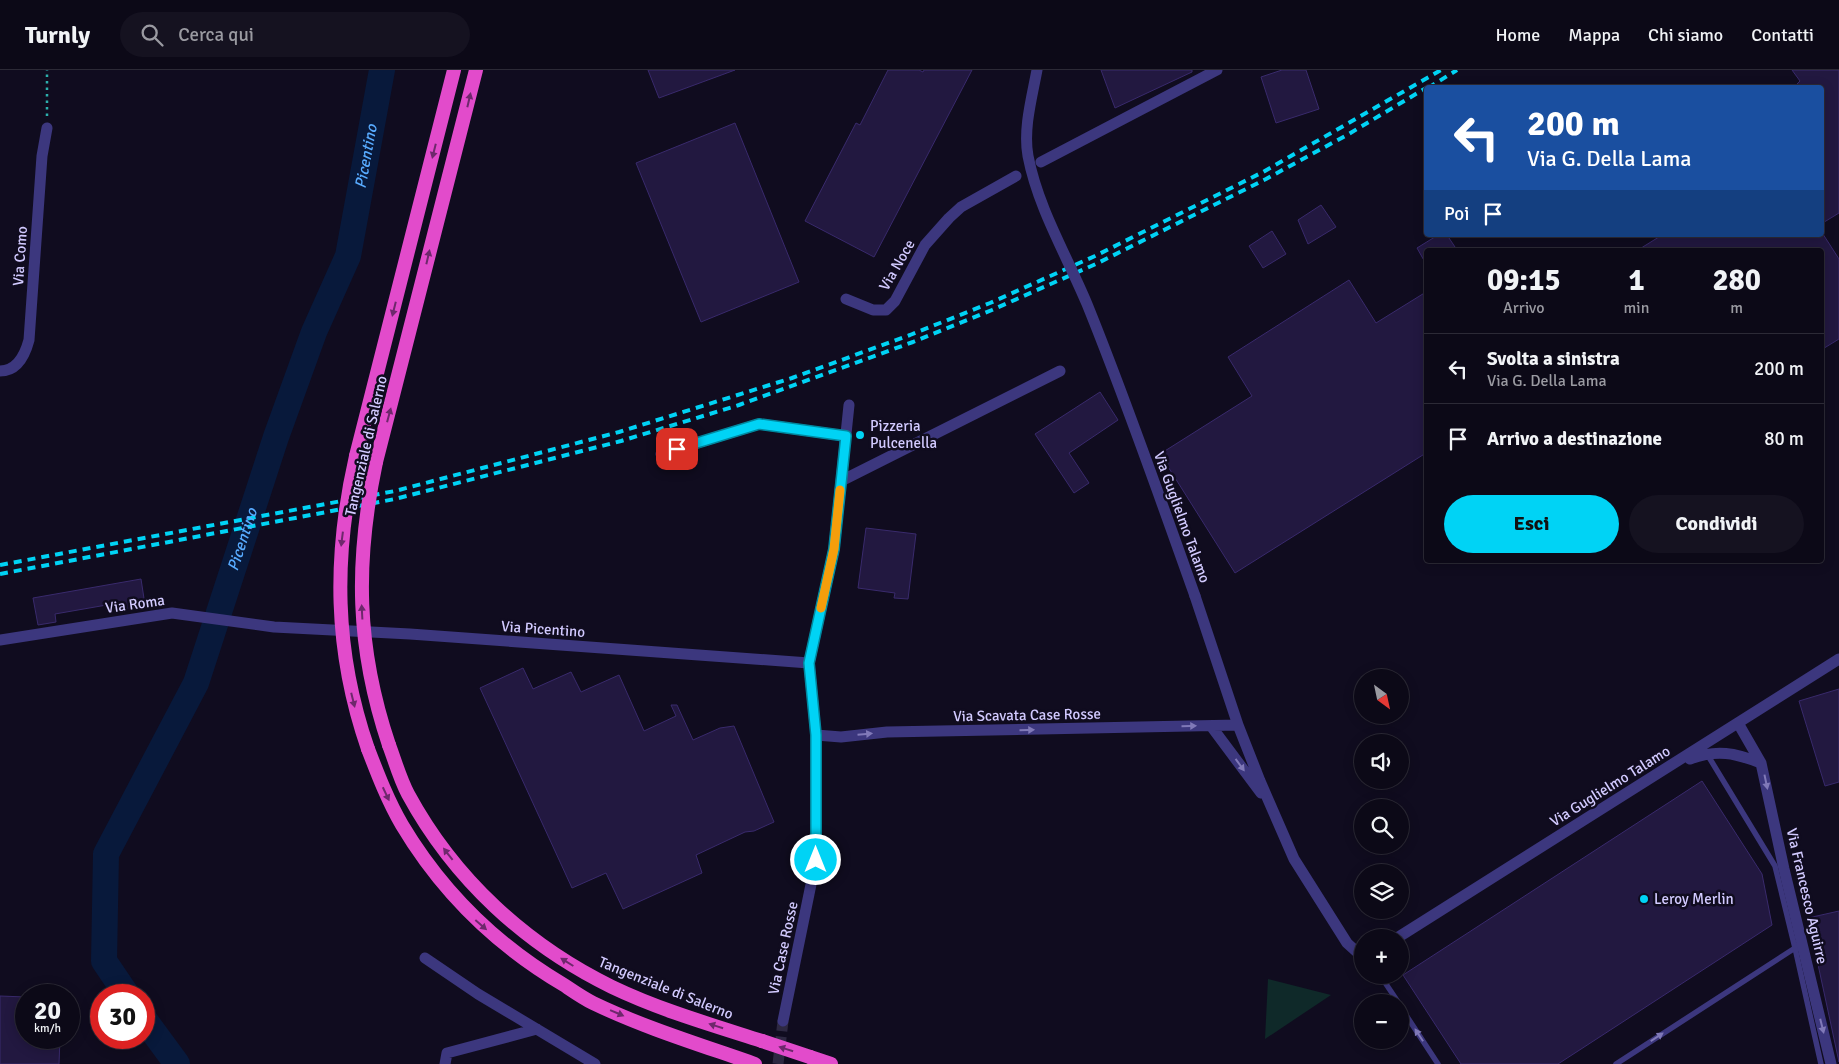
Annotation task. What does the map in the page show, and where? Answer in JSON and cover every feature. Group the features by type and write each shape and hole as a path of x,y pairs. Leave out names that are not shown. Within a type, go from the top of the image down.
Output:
{"highway":[{"name":"Tangenziale di Salerno","path":"454,70 346,501 339,587 344,649 349,682 360,728 392,806 420,852 472,916 508,948 548,976 592,1002 647,1025 755,1064"},
{"name":"Tangenziale di Salerno","path":"476,70 456,154 431,242 369,497 360,587 362,614 370,678 378,713 389,745 408,793 435,838 475,886 508,921 546,949 583,972 614,988 681,1014 830,1064"}],"street":[{"name":"Via Guglielmo Talamo","path":"1037,70 1027,128 1028,156 1042,202 1087,304 1138,435 1238,725 1272,808 1294,859 1329,916 1354,950"},
{"path":"1041,162 1216,70"},
{"name":"Via Como","path":"0,371 14,368 26,353 29,340 42,156 47,128"},
{"name":"Via Noce","path":"846,298 873,310 886,310 895,301 925,245 949,218 961,207 1016,176"},
{"path":"841,481 1060,371"},
{"name":"Via Case Rosse","path":"783,1022 816,860 816,735 809,663 834,549 849,406"},
{"path":"661,454 759,424 846,436"},
{"name":"Via Roma","path":"0,640 172,613 274,627"},
{"name":"Via Picentino","path":"274,627 410,634 809,663"},
{"name":"Via Guglielmo Talamo","path":"1409,930 1669,766 1704,749 1738,723 1839,659"},
{"name":"Via Francesco Aguirre","path":"1738,723 1761,763 1799,946 1832,1064"},
{"name":"Via Scavata Case Rosse","path":"816,735 841,737 887,732 1238,725"},
{"path":"1211,726 1272,808"},
{"path":"1704,749 1733,754 1761,763"},
{"path":"425,958 478,994 595,1064"},
{"path":"445,1064 447,1052 538,1029"}],"lane":[{"path":"1704,749 1775,866 1799,946 1820,1064"},
{"path":"1616,1064 1799,946"},
{"path":"1409,1020 1438,1064"}],"path":[{"path":"47,70 47,128"}],"green space":[{"path":"1268,979 1331,995 1265,1039"}],"building":[{"path":"648,70 735,70 659,98"},
{"path":"888,70 919,70 923,72 924,70 972,70 874,257 805,221 856,123 860,125"},
{"path":"1101,70 1192,70 1192,72 1115,108"},
{"path":"1282,70 1306,70 1319,109 1276,123 1261,77"},
{"path":"1792,70 1839,70 1839,213 1824,222 1824,85 1796,85 1800,81"},
{"path":"735,123 799,282 701,322 636,163"},
{"path":"1321,205 1336,227 1308,244 1298,220"},
{"path":"1272,231 1286,254 1263,268 1249,246"},
{"path":"1824,236 1839,259 1839,339 1824,348 1824,248 1641,248 1659,237"},
{"path":"1435,237 1448,237 1456,248 1424,248 1424,260 1417,248"},
{"path":"1349,280 1376,323 1424,293 1424,454 1235,573 1160,454 1252,396 1228,357"},
{"path":"1100,392 1118,420 1069,453 1089,483 1074,493 1035,434"},
{"path":"866,528 916,534 908,599 894,598 895,593 858,588"},
{"path":"141,579 145,605 119,610 118,603 55,614 56,622 38,625 33,598"},
{"path":"523,668 533,689 571,672 581,692 619,675 644,731 676,716 671,705 677,705 693,740 720,728 734,726 774,822 754,831 745,832 696,855 702,873 623,909 606,873 572,888 480,688"},
{"path":"1839,689 1839,782 1825,786 1799,701"},
{"name":"Leroy Merlin","path":"1702,781 1762,874 1772,925 1558,1064 1461,1064 1409,984 1409,971"},
{"path":"1839,911 1839,1062 1808,918"},
{"path":"0,996 15,997 15,1049 60,1049 59,1064 0,1064"}],"waterway":[{"name":"Picentino","path":"120,984 104,961 106,854 196,683 276,437 314,332 348,256 382,70"},
{"name":"Picentino","path":"155,1034 177,1064"}],"tunnel":[{"path":"778,1064 783,1021"}],"railway":[{"path":"0,565 395,491 619,432 792,378 910,335 990,303 1095,256 1263,172 1441,70"},
{"path":"1433,85 1457,70"},
{"path":"0,574 395,499 621,441 739,405 913,342 992,310 1098,263 1266,179 1347,135 1424,89"}],"slow traffic":[{"path":"821,608 834,549 840,490"}],"place":[{"name":"Pizzeria Pulcenella","path":"860,435"},
{"name":"Leroy Merlin","path":"1644,899"}],"route":[{"path":"677,449 759,424 846,436 834,549 809,663 816,735 816,860"}]}
